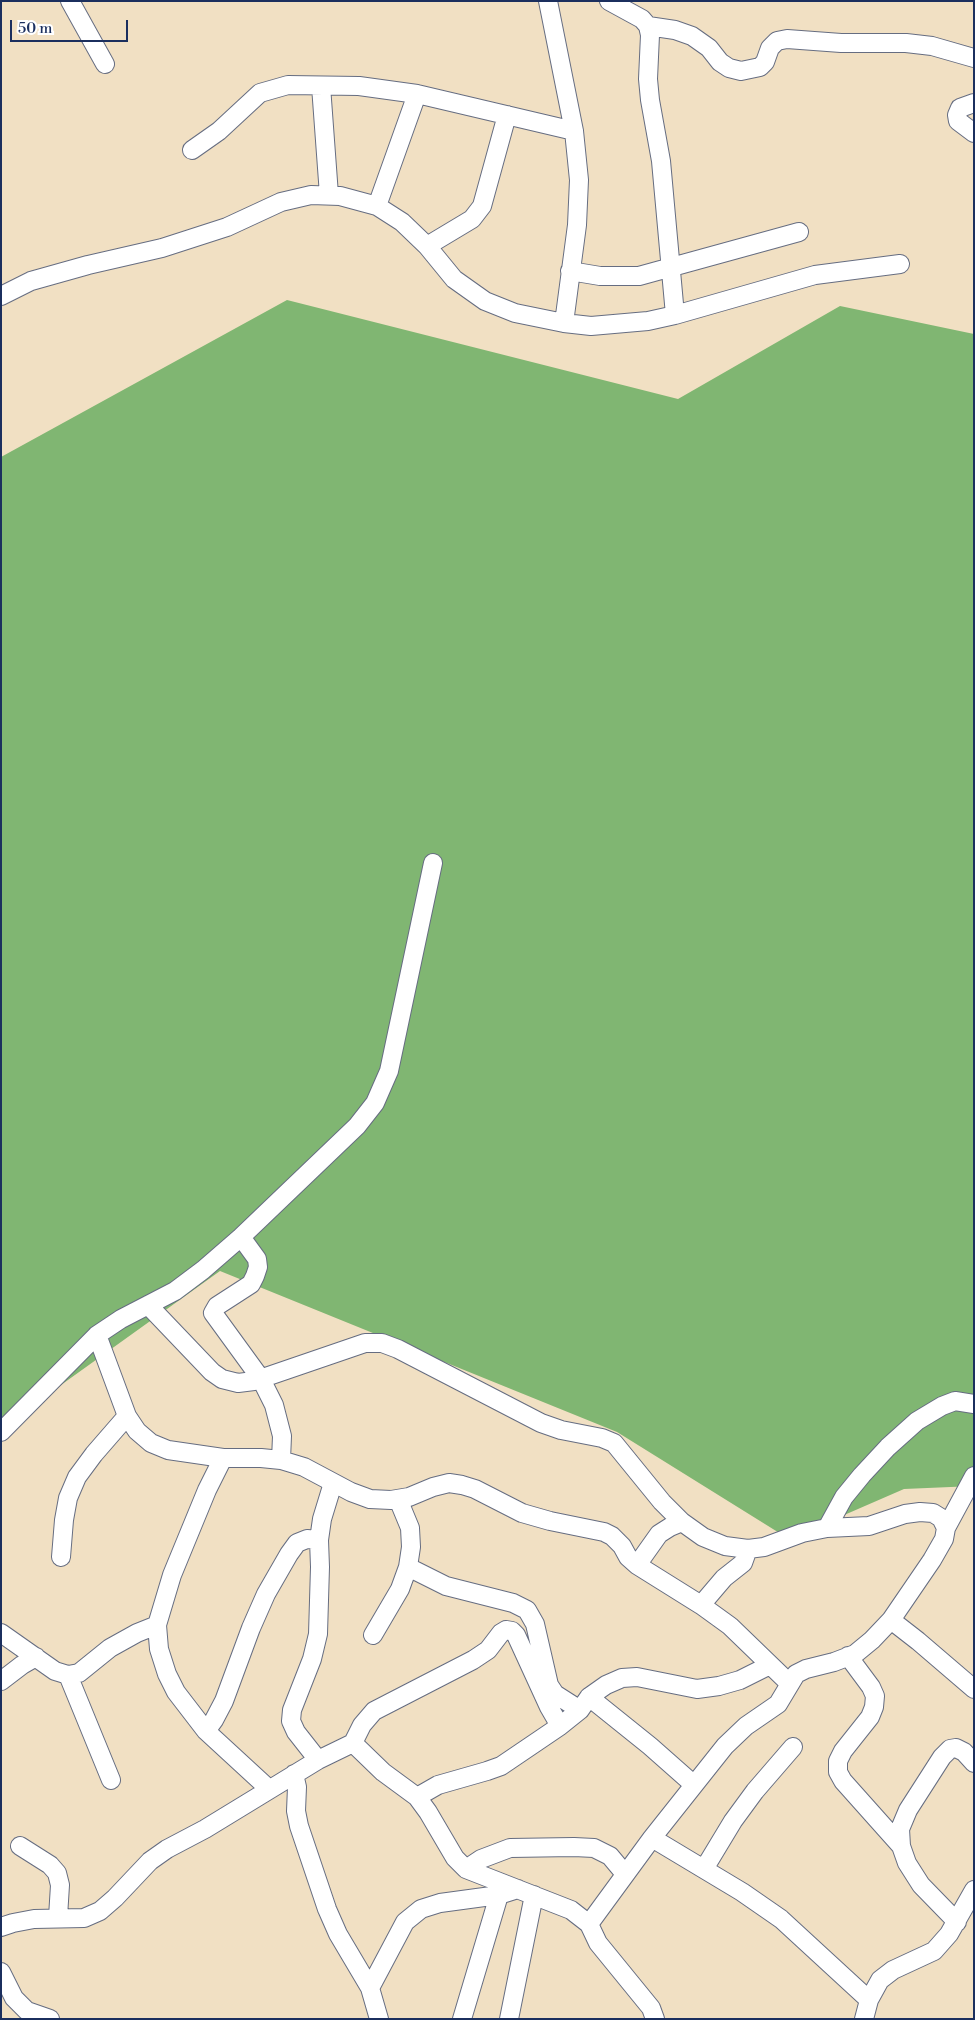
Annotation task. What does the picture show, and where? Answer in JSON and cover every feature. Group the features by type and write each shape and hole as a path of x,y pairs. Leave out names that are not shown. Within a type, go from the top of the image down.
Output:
{"street":[{"path":"70,1 105,64"},
{"path":"548,1 574,131 579,180 577,225 564,323"},
{"path":"609,1 642,19 648,26 650,36 650,93 661,161 675,315"},
{"path":"648,26 675,30 692,36 709,48 720,62 729,68 741,71 760,67 765,62 770,48 777,40 787,39 841,43 906,43 932,46 974,58"},
{"path":"192,150 219,131 260,93 288,85 359,86 417,94 574,131"},
{"path":"321,86 329,196"},
{"path":"377,206 417,94"},
{"path":"974,102 960,108 957,115 958,121 974,133"},
{"path":"427,246 472,219 482,206 507,115"},
{"path":"2,291 88,265 162,248 227,227 281,202 311,195 340,196 377,206 402,222 427,246 454,279 485,301 516,313 564,323 591,326 648,321 815,275 900,264"},
{"path":"570,271 618,277 639,276 799,232"},
{"path":"1,1432 98,1335 121,1319 182,1285 241,1237 357,1126 375,1103 389,1071 433,863"},
{"path":"241,1237 257,1259 258,1268 251,1284 216,1306 214,1313 261,1379 274,1405 282,1436 281,1460"},
{"path":"148,1305 212,1372 222,1379 238,1383 261,1379 365,1343 382,1343 398,1348 541,1423 561,1430 602,1438 614,1443 662,1502 682,1522 703,1537 725,1546 748,1550 802,1533 827,1528 870,1526 905,1514 920,1512 932,1513 941,1518 946,1528"},
{"path":"98,1335 127,1416 137,1431 151,1443 168,1450 223,1458 281,1460 304,1467 351,1492 370,1498 398,1499 410,1497 433,1487 449,1483 462,1485 475,1489 522,1513 612,1536 622,1546 628,1557 637,1565 701,1605 730,1626 789,1683"},
{"path":"827,1528 844,1497 862,1475 888,1447 918,1421 942,1406 955,1401 974,1404"},
{"path":"61,1557 68,1498 77,1477 127,1416"},
{"path":"223,1458 207,1490 172,1575 157,1624 159,1649 167,1674 176,1692 206,1731 269,1789"},
{"path":"589,1924 652,1838 724,1746 746,1726 778,1704 796,1674 806,1669 834,1662 855,1654 891,1620 932,1560 944,1539 946,1528 974,1476"},
{"path":"318,1760 296,1732 291,1721 292,1710 312,1659 318,1634 319,1540 322,1519 333,1483"},
{"path":"373,1635 400,1589 408,1567 411,1547 410,1528 398,1499"},
{"path":"637,1565 659,1534 682,1522"},
{"path":"206,1731 224,1701 251,1628 266,1594 289,1554 297,1544 306,1539 319,1540"},
{"path":"701,1605 724,1578 743,1563 748,1550"},
{"path":"408,1567 446,1586 513,1603 527,1610 535,1624 549,1685 559,1698 585,1704 650,1746 693,1784"},
{"path":"891,1620 918,1640 974,1689"},
{"path":"1,1633 55,1671 68,1675 79,1673 110,1648 157,1624"},
{"path":"1,1927 13,1922 84,1918 100,1911 150,1861 167,1848 205,1829 294,1774 352,1743 362,1725 374,1711 474,1660 488,1650 501,1633 506,1630 512,1631 516,1635 549,1707 560,1726"},
{"path":"848,1656 871,1687 875,1696 874,1707 870,1717 843,1751 838,1761 838,1772 843,1781 901,1846"},
{"path":"1,1681 36,1657"},
{"path":"416,1797 438,1785 487,1772 501,1766 560,1726 606,1685 622,1678 637,1677 697,1688 719,1686 740,1680 770,1665"},
{"path":"68,1675 111,1780"},
{"path":"352,1743 383,1772 416,1797 428,1812 455,1858 466,1869 571,1910 589,1924 598,1943 650,2008 655,2019"},
{"path":"704,1869 733,1821 755,1791 793,1747"},
{"path":"957,1922 921,1885 907,1863 901,1846 900,1829 908,1810 942,1756 950,1749 956,1748 964,1752 974,1763"},
{"path":"294,1774 297,1787 296,1811 299,1826 338,1934 370,1988 379,2019"},
{"path":"652,1838 742,1892 781,1919 869,2000"},
{"path":"20,1846 50,1866 57,1873 60,1885 58,1918"},
{"path":"466,1869 481,1858 510,1848 574,1847 594,1848 610,1856 625,1874"},
{"path":"864,2019 869,2000 880,1980 893,1970 934,1950 957,1922 974,1890"},
{"path":"370,1988 405,1922 421,1909 440,1903 526,1892"},
{"path":"509,2019 526,1892"},
{"path":"462,2019 499,1895"},
{"path":"1,1972 14,1998 26,2015 50,2019"}],"green space":[{"path":"287,300 678,399 840,306 974,334 974,1486 904,1489 789,1539 617,1432 220,1271 1,1428 1,457"}]}
